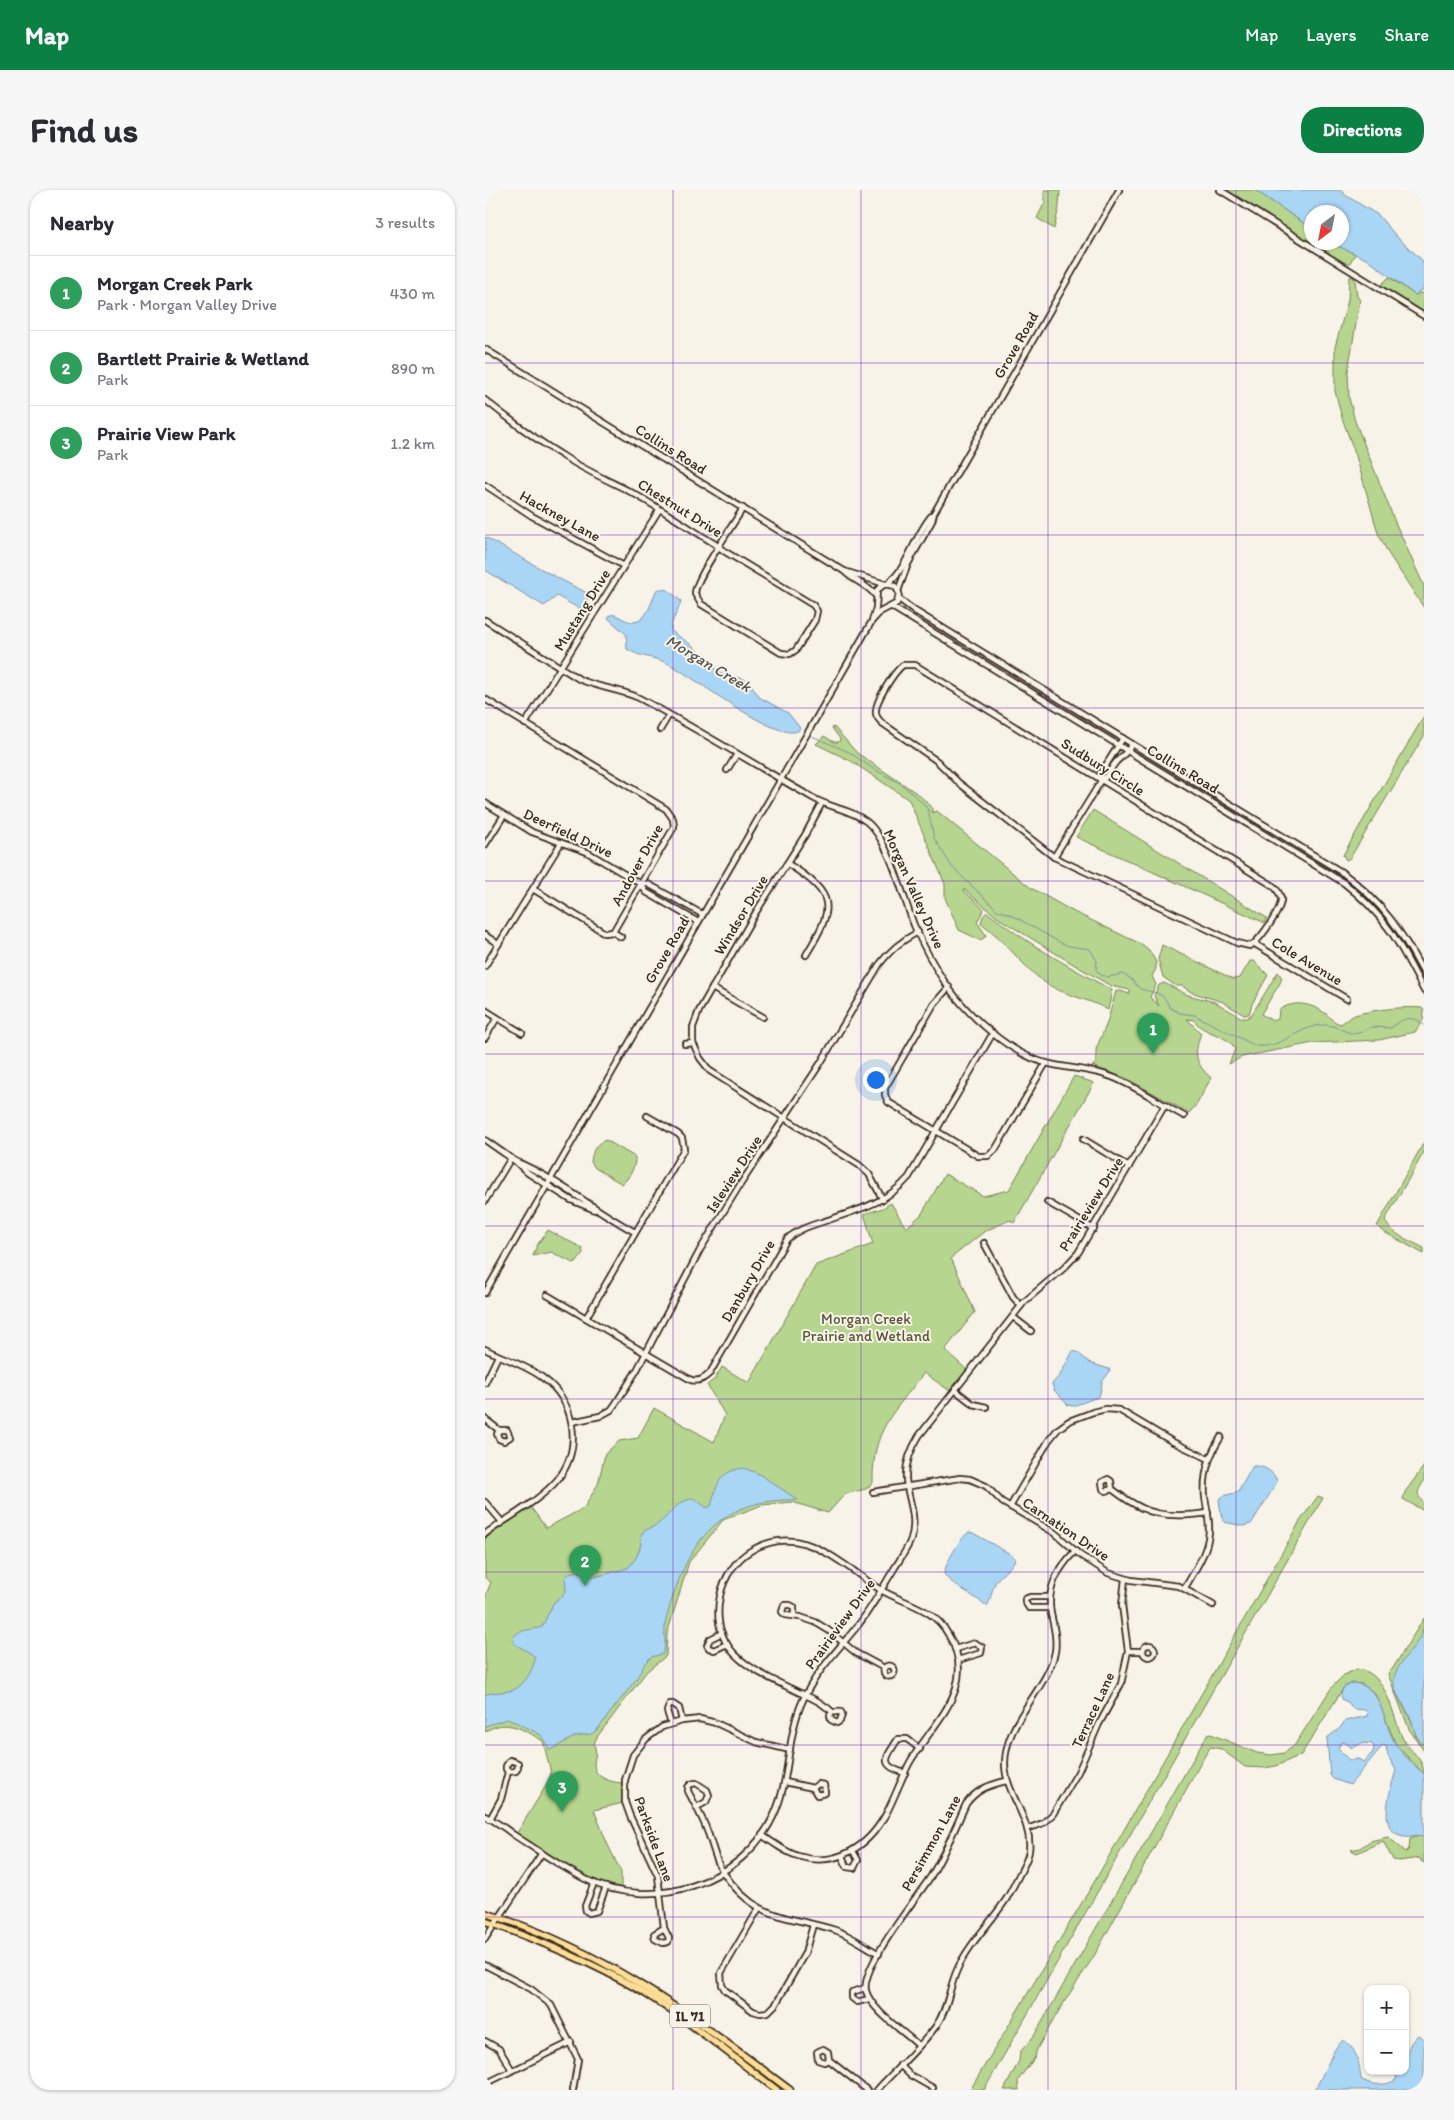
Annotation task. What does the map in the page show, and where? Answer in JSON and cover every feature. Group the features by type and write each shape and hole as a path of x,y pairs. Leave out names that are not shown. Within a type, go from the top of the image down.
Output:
{"main road":[{"name":"IL 71","path":"485,1913 564,1943 625,1974 680,2009 790,2090"},
{"name":"IL 71","path":"485,1922 565,1952 631,1986 686,2021 777,2090"}],"street":[{"name":"Grove Road","path":"886,584 897,575 929,518 934,513 1119,190"},
{"path":"1219,190 1424,316"},
{"path":"1421,190 1424,194"},
{"name":"Collins Road","path":"485,350 844,571 869,588 876,598"},
{"name":"Chestnut Drive","path":"485,400 519,427 563,456 627,490 813,605 817,611 815,620 796,650 790,654"},
{"name":"Hackney Lane","path":"485,485 532,516 624,566"},
{"path":"743,508 696,586 695,594 701,604 781,653 790,654 792,661"},
{"name":"Mustang Drive","path":"525,724 659,510"},
{"name":"Grove Road","path":"898,591 904,571 932,521 934,513"},
{"name":"Collins Road","path":"844,571 886,584"},
{"path":"886,584 895,586 898,591 899,599 890,607 880,605 876,598 878,588 886,584"},
{"name":"Grove Road","path":"485,1292 872,621 877,608 876,598"},
{"name":"Collins Road","path":"899,599 907,606 1355,882 1387,913 1409,945 1424,974"},
{"name":"Grove Road","path":"872,621 890,607"},
{"name":"Collins Road","path":"890,607 1328,873 1356,893 1391,931 1424,991"},
{"name":"Morgan Valley Drive","path":"485,620 587,682 635,697 822,803 860,817 877,833 931,960 949,987 974,1016 993,1033 1022,1053 1046,1063 1089,1070 1111,1077 1184,1116"},
{"name":"Sudbury Circle","path":"903,665 915,665 1101,781 1277,889 1281,900 1280,906 1255,944 1246,946 1237,944 1054,858 959,783 937,761 882,723 875,712 876,705 897,669 903,665"},
{"name":"Andover Drive","path":"485,699 666,809 670,814 674,827 613,932"},
{"path":"660,730 669,715"},
{"path":"1101,781 1101,773 1123,738"},
{"path":"1054,858 1101,781 1107,777 1117,761 1124,757 1133,744"},
{"path":"727,770 737,754"},
{"name":"Deerfield Drive","path":"485,803 532,832 587,852 641,884"},
{"name":"Windsor Drive","path":"693,1043 695,1019 756,912 788,864 822,803"},
{"path":"485,845 503,815"},
{"path":"485,966 561,843"},
{"path":"788,864 811,878 825,898 827,910 825,922 806,955"},
{"path":"641,884 648,884 703,914"},
{"path":"641,884 647,892 698,922"},
{"path":"533,889 605,933 613,932 621,937"},
{"name":"Isleview Drive","path":"573,1422 600,1416 611,1410 646,1353 670,1304 738,1188 821,1063 879,965 893,948 918,932"},
{"path":"485,935 498,944"},
{"name":"Cole Avenue","path":"1255,944 1347,999"},
{"path":"949,987 934,1004 885,1088 888,1102 978,1156 987,1156 995,1150 1046,1063"},
{"path":"712,988 763,1017"},
{"path":"485,1010 522,1034"},
{"path":"485,1038 497,1018"},
{"name":"Danbury Drive","path":"547,1296 691,1380 704,1379 710,1373 787,1239 801,1230 883,1200 900,1187 909,1177 993,1033"},
{"path":"685,1044 693,1043 700,1058 710,1071 786,1117 864,1168 883,1200"},
{"name":"Prairieview Drive","path":"488,1818 542,1853 594,1883 642,1894 661,1893 699,1884 723,1872 743,1856 762,1836 773,1815 785,1782 793,1726 805,1695 826,1663 859,1623 908,1546 913,1530 914,1514 906,1474 907,1461 912,1448 919,1436 1021,1306 1072,1260 1094,1229 1165,1105"},
{"path":"586,1318 684,1149 682,1138 678,1134 647,1116"},
{"path":"1083,1139 1129,1167"},
{"path":"485,1140 513,1159 574,1193 603,1214"},
{"path":"513,1159 528,1173 571,1200 603,1214 635,1232"},
{"path":"485,1201 513,1159"},
{"path":"1047,1202 1094,1229"},
{"path":"984,1243 1013,1297 1021,1306"},
{"path":"1013,1316 1031,1331"},
{"path":"485,1349 543,1377 557,1389 567,1405 573,1422 571,1452 558,1479 544,1492 485,1534"},
{"path":"485,1383 498,1356"},
{"path":"955,1390 973,1404 986,1407"},
{"path":"1011,1507 1049,1440 1058,1429 1069,1421 1093,1412 1106,1409 1119,1410 1172,1442 1209,1459"},
{"path":"485,1419 499,1430"},
{"path":"1185,1588 1207,1545 1210,1526 1205,1478 1209,1459 1221,1437"},
{"name":"Carnation Drive","path":"873,1492 960,1478 970,1479 986,1486 1011,1507 1055,1533 1105,1571 1125,1579 1170,1584 1185,1588 1213,1605"},
{"path":"1112,1489 1143,1509 1158,1513 1189,1515 1208,1513"},
{"path":"485,1502 501,1522"},
{"path":"762,1836 788,1852 806,1858 827,1859 842,1856 867,1842 894,1800 905,1773 919,1749 935,1729 952,1700 957,1685 958,1660 948,1633 935,1617 925,1610 881,1590 815,1545 799,1541 781,1540 765,1544 751,1551 738,1561 722,1587 719,1611 722,1633 727,1644 747,1666 823,1704 833,1712"},
{"path":"877,2090 934,2028 943,2014 957,1970 1007,1898 1028,1858 1027,1829 1006,1781 1005,1762 1007,1748 1013,1730 1055,1652 1056,1639 1050,1608 1053,1580 1059,1569 1075,1550"},
{"name":"Terrace Lane","path":"1027,1829 1043,1823 1051,1817 1078,1772 1097,1728 1121,1684 1128,1651 1122,1605 1125,1579"},
{"path":"1050,1597 1030,1597 1025,1599 1029,1608 1050,1608"},
{"path":"794,1615 815,1622 856,1653 884,1668"},
{"path":"722,1633 710,1639 707,1645 714,1650 727,1644"},
{"path":"955,1648 975,1643 982,1647 981,1653 958,1660"},
{"path":"1128,1651 1143,1651"},
{"path":"671,1724 667,1711 670,1704 679,1708 682,1720"},
{"name":"Parkside Lane","path":"664,1928 658,1876 625,1802 625,1783 630,1763 640,1746 657,1730 682,1720 700,1719 716,1723 755,1742 790,1750"},
{"path":"905,1773 890,1768 886,1763 886,1758 898,1739 907,1739 919,1749"},
{"path":"488,1818 501,1799 508,1772"},
{"name":"Persimmon Lane","path":"918,2045 874,2006 869,1999 865,1988 869,1971 931,1876 966,1804 973,1794 984,1786 1006,1781"},
{"path":"785,1782 813,1788"},
{"path":"697,1806 706,1802 709,1795 707,1790 696,1783 691,1784 688,1791 697,1806 708,1832 715,1858 738,1891 759,1908 775,1916 844,1934 879,1954"},
{"path":"842,1856 847,1867 854,1868 858,1860 853,1851"},
{"path":"485,1939 542,1853"},
{"path":"594,1883 585,1906 589,1913 597,1910 606,1887"},
{"path":"759,1908 721,1972 721,1980 725,1990 757,2012 768,2012 776,2004 806,1951 813,1925"},
{"path":"485,1965 540,1995 551,2005 578,2059 579,2066 573,2090"},
{"name":"Persimmon Lane","path":"865,1988 852,1992 852,1998 857,2002 869,1999"},
{"path":"485,2041 499,2049 512,2070"},
{"path":"485,2084 571,2042"},
{"path":"829,2060 867,2090"},
{"path":"899,2065 910,2075 933,2088"}],"green space":[{"path":"1044,190 1060,190 1059,207 1054,229 1037,218 1045,202"},
{"path":"1224,190 1255,190 1304,223 1304,239"},
{"path":"1322,250 1347,250 1355,254 1348,266"},
{"path":"1351,276 1355,279 1357,296 1360,300 1348,371 1349,398 1355,421 1395,522 1424,586 1424,608 1388,553 1378,533 1335,391 1335,347 1348,300 1349,278"},
{"path":"1389,277 1415,295 1419,293 1424,294 1424,312 1381,285"},
{"path":"1424,716 1424,736 1350,858 1346,860 1343,855"},
{"path":"834,727 857,753 918,794 932,807 932,813 937,811 1031,888 1074,912 1143,945 1149,950 1156,962 1156,969 1152,976 1156,985 1150,997 1159,1006 1154,996 1159,985 1164,983 1188,995 1215,1002 1242,1018 1247,1018 1252,1014 1278,972 1282,978 1280,983 1261,1014 1273,1021 1278,1019 1279,1010 1296,1004 1314,1007 1341,1024 1353,1016 1362,1013 1407,1008 1422,1008 1424,1011 1423,1020 1415,1032 1379,1040 1313,1043 1242,1057 1229,1064 1235,1049 1232,1044 1222,1037 1203,1029 1194,1020 1187,1019 1201,1033 1197,1047 1197,1057 1201,1067 1211,1078 1197,1104 1189,1113 1126,1078 1092,1066 1096,1064 1096,1049 1107,1023 1116,991 1129,994 1130,990 1111,986 1073,964 998,918 964,889 984,909 977,922 986,935 980,940 959,930 945,898 945,884 909,800 851,761 816,744 824,736 834,742 839,742 840,739 832,728"},
{"path":"1093,810 1267,918 1265,923 1076,837"},
{"path":"987,912 1048,954 1112,990 1108,1010 1060,991 1044,982 981,923 983,916"},
{"path":"1162,945 1233,979 1240,978 1250,961 1254,961 1268,975 1252,1004 1249,1014 1244,1015 1223,1002 1191,992 1182,986 1176,986 1163,977 1158,959"},
{"name":"Morgan Creek Prairie and Wetland","path":"1074,1076 1094,1083 1014,1223 1010,1220 985,1231 951,1258 975,1312 945,1350 967,1370 950,1391 924,1373 894,1412 881,1435 876,1449 873,1483 866,1489 845,1494 828,1513 792,1502 762,1505 723,1520 689,1562 667,1634 666,1656 647,1671 597,1737 594,1744 596,1752 594,1764 597,1773 613,1782 622,1783 623,1803 594,1810 621,1872 621,1888 593,1879 517,1833 547,1784 551,1773 543,1741 522,1729 508,1725 485,1732 485,1609 486,1595 491,1582 485,1578 485,1539 530,1506 546,1528 584,1508 598,1484 605,1454 619,1441 638,1438 654,1408 714,1442 725,1415 707,1385 715,1379 722,1367 749,1383 816,1265 873,1244 864,1214 883,1208 891,1203 906,1228 921,1215 945,1174 983,1196 1009,1190"},
{"path":"606,1140 635,1157 631,1172 622,1184 595,1168 591,1162 595,1148 599,1143"},
{"path":"1424,1142 1424,1152 1385,1220 1396,1233 1424,1248 1424,1254 1382,1231 1377,1226"},
{"path":"548,1230 582,1248 583,1253 577,1262 573,1263 551,1252 533,1256 537,1245"},
{"path":"1424,1466 1424,1480 1418,1494 1424,1503 1424,1511 1403,1499 1405,1492"},
{"path":"1318,1496 1323,1498 984,2090 970,2090 1096,1879 1300,1521"},
{"path":"1424,1618 1421,1634 1402,1669 1395,1691 1412,1722 1416,1737 1424,1746 1424,1751 1409,1729 1388,1674"},
{"path":"1357,1669 1367,1672 1376,1678 1382,1686 1403,1739 1422,1764 1424,1774 1396,1745 1377,1698 1374,1693 1362,1684 1353,1683 1344,1687 1301,1755 1276,1766 1264,1768 1245,1767 1221,1749 1211,1747 1094,1956 1061,2007 1037,2049 1034,2059 1018,2081 1019,2090 1004,2090 1019,2061 1020,2052 1034,2036 1207,1735 1211,1734 1257,1753 1271,1755 1284,1753 1294,1746 1332,1687 1344,1675"},
{"path":"1419,1835 1424,1836 1424,1863 1420,1858 1393,1860 1383,1841 1357,1853 1351,1850 1360,1848 1370,1841 1388,1837 1406,1852 1409,1849 1410,1838"}],"water":[{"path":"1255,190 1342,190 1345,195 1378,215 1397,237 1422,260 1424,265 1424,288 1415,295 1368,260 1347,250 1349,250 1349,205 1304,205 1304,223"},
{"path":"485,537 589,594 585,606 581,609 578,608 557,596 544,606 485,570"},
{"path":"659,589 668,590 681,601 672,623 671,631 693,646 710,665 724,675 744,679 751,684 759,697 788,713 800,728 798,731 787,731 771,726 733,705 667,663 636,654 627,649 626,634 608,618 610,615 614,615 632,622 637,621 646,614 656,591"},
{"path":"1073,1351 1090,1363 1110,1371 1102,1382 1098,1397 1073,1406 1068,1405 1054,1390 1052,1384 1060,1375"},
{"path":"1253,1466 1264,1468 1270,1472 1277,1481 1276,1484 1251,1524 1243,1526 1224,1522 1219,1499 1238,1492"},
{"path":"744,1468 759,1474 798,1500 769,1501 745,1507 725,1517 708,1531 694,1549 683,1570 674,1594 665,1624 663,1654 651,1657 645,1663 637,1678 597,1730 591,1734 576,1736 550,1750 541,1735 507,1719 485,1726 485,1695 517,1688 525,1681 533,1667 535,1657 514,1643 512,1641 514,1637 520,1632 542,1627 554,1602 562,1597 566,1590 565,1578 569,1573 578,1571 595,1577 628,1568 636,1558 640,1548 642,1533 657,1525 678,1505 687,1500 694,1498 707,1508 711,1506 720,1480 729,1472"},
{"path":"969,1532 1015,1558 995,1583 987,1606 949,1580 944,1574 953,1552"},
{"path":"1424,1630 1424,1746 1416,1735 1410,1716 1396,1692 1394,1679 1399,1667"},
{"path":"1353,1683 1371,1691 1377,1699 1397,1746 1424,1774 1424,1836 1400,1835 1393,1831 1389,1824 1387,1806 1396,1770 1388,1756 1386,1746 1383,1745 1350,1785 1333,1779 1330,1775 1327,1738 1340,1728 1345,1721 1367,1716 1368,1713 1365,1710 1353,1709 1349,1703 1342,1699 1341,1693 1344,1687","holes":["1341,1742 1346,1743 1352,1748 1362,1743 1372,1744 1374,1747 1373,1752 1364,1762 1358,1759 1349,1760 1338,1749"]},
{"path":"1418,2035 1424,2039 1424,2090 1315,2090 1335,2049 1343,2040 1355,2053 1361,2079 1369,2083 1383,2084 1396,2080 1397,2075 1409,2075 1409,2049"}],"waterway":[{"name":"Morgan Creek","path":"812,736 849,752 875,770 900,783 923,803 928,810 934,838 952,867 997,910 1012,915 1059,942 1069,946 1090,949 1097,961 1096,970 1101,975 1108,977 1123,974 1131,979 1140,989 1157,993 1164,997 1170,1008 1180,1013 1194,1015 1256,1046 1275,1044 1308,1028 1317,1026 1332,1026 1348,1032 1358,1033 1370,1027 1391,1028 1403,1020 1412,1018 1424,1025"}],"place":[{"name":"Morgan Creek Park","path":"1153,1054"},
{"name":"Bartlett Prairie & Wetland","path":"585,1586"},
{"name":"Prairie View Park","path":"562,1812"}]}
